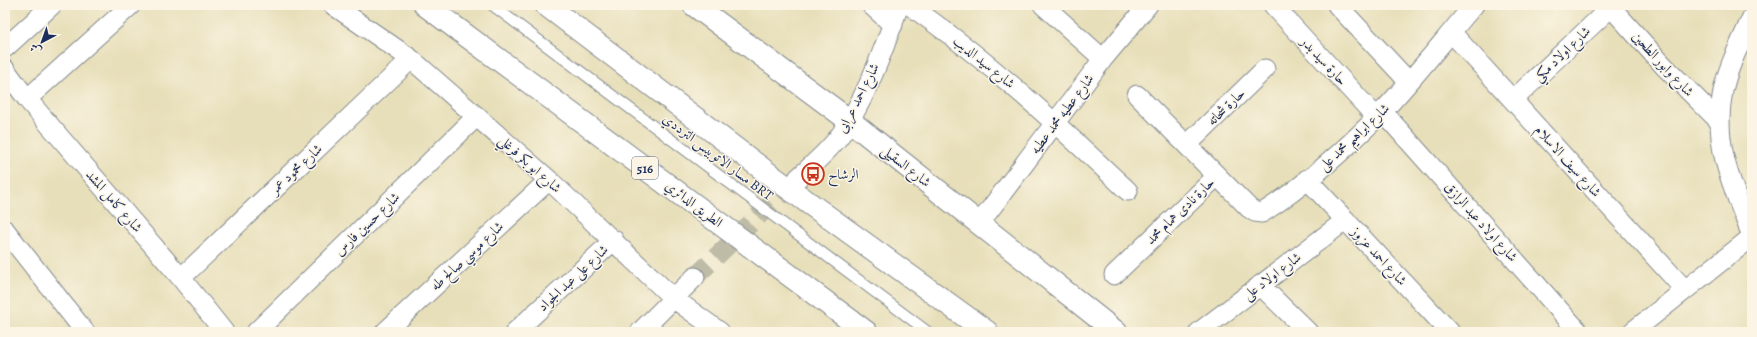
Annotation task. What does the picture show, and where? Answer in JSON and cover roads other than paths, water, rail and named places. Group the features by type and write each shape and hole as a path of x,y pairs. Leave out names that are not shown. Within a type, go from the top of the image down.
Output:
{"main road":[{"name":"الطريق الدائري","path":"425,5 866,332"},
{"path":"546,5 773,177 987,332"},
{"name":"شارع السقيلى","path":"694,5 850,121 1116,332"}],"street":[{"path":"5,48 52,5"},
{"path":"27,100 131,5"},
{"name":"شارع ابو بكر فرغلي","path":"333,5 411,60 549,180 614,240 673,298 720,332"},
{"path":"871,5 893,25"},
{"name":"شارع احمد عرابى","path":"798,178 833,144 850,121 866,90 893,25 899,5"},
{"name":"شارع سيد الديب","path":"910,5 981,58 1055,123 1128,191"},
{"path":"1043,5 1103,59"},
{"name":"شارع عطيه محمد عطيه","path":"979,224 1103,59 1148,5"},
{"name":"حارة سيد بدر","path":"1273,5 1379,114"},
{"path":"1337,5 1409,82"},
{"name":"شارع ابراهيم محمد على","path":"1218,176 1249,208 1259,213 1265,211 1343,149 1379,114 1409,82 1474,5"},
{"name":"شارع اولاد مكي","path":"1514,100 1610,6"},
{"name":"شارع وابور الطحين","path":"1610,6 1664,66 1719,121"},
{"path":"1632,332 1685,290 1750,227 1724,160 1720,141 1719,121 1723,90 1752,17"},
{"name":"شارع سيف الاسلام","path":"1451,32 1685,290"},
{"name":"شارع محمود عمر","path":"181,278 411,60"},
{"name":"شارع كامل المشد","path":"5,69 27,100 181,278 224,332"},
{"name":"حارة شحاته","path":"1187,145 1265,69"},
{"name":"حارة نادى همام محمد","path":"1114,275 1218,176 1137,95"},
{"name":"شارع اولاد عبد الرازق","path":"1379,114 1579,332"},
{"name":"شارع حسين فارس","path":"256,332 477,116"},
{"name":"شارع احمد عزوز","path":"1307,179 1450,332"},
{"name":"شارع موسي صالح طه","path":"385,332 549,180"},
{"name":"شارع اولاد على","path":"1199,332 1346,220"},
{"path":"5,230 85,332"},
{"name":"شارع على عبد الجواد","path":"515,332 614,240"},
{"path":"640,332 695,277"},
{"path":"1260,286 1308,332"}],"lane":[{"name":"مسار الاتوبيس الترددي BRT","path":"492,5 928,332"}],"tunnel":[{"path":"695,277 798,178"}],"place":[{"name":"الرشاح","path":"813,174"}]}
